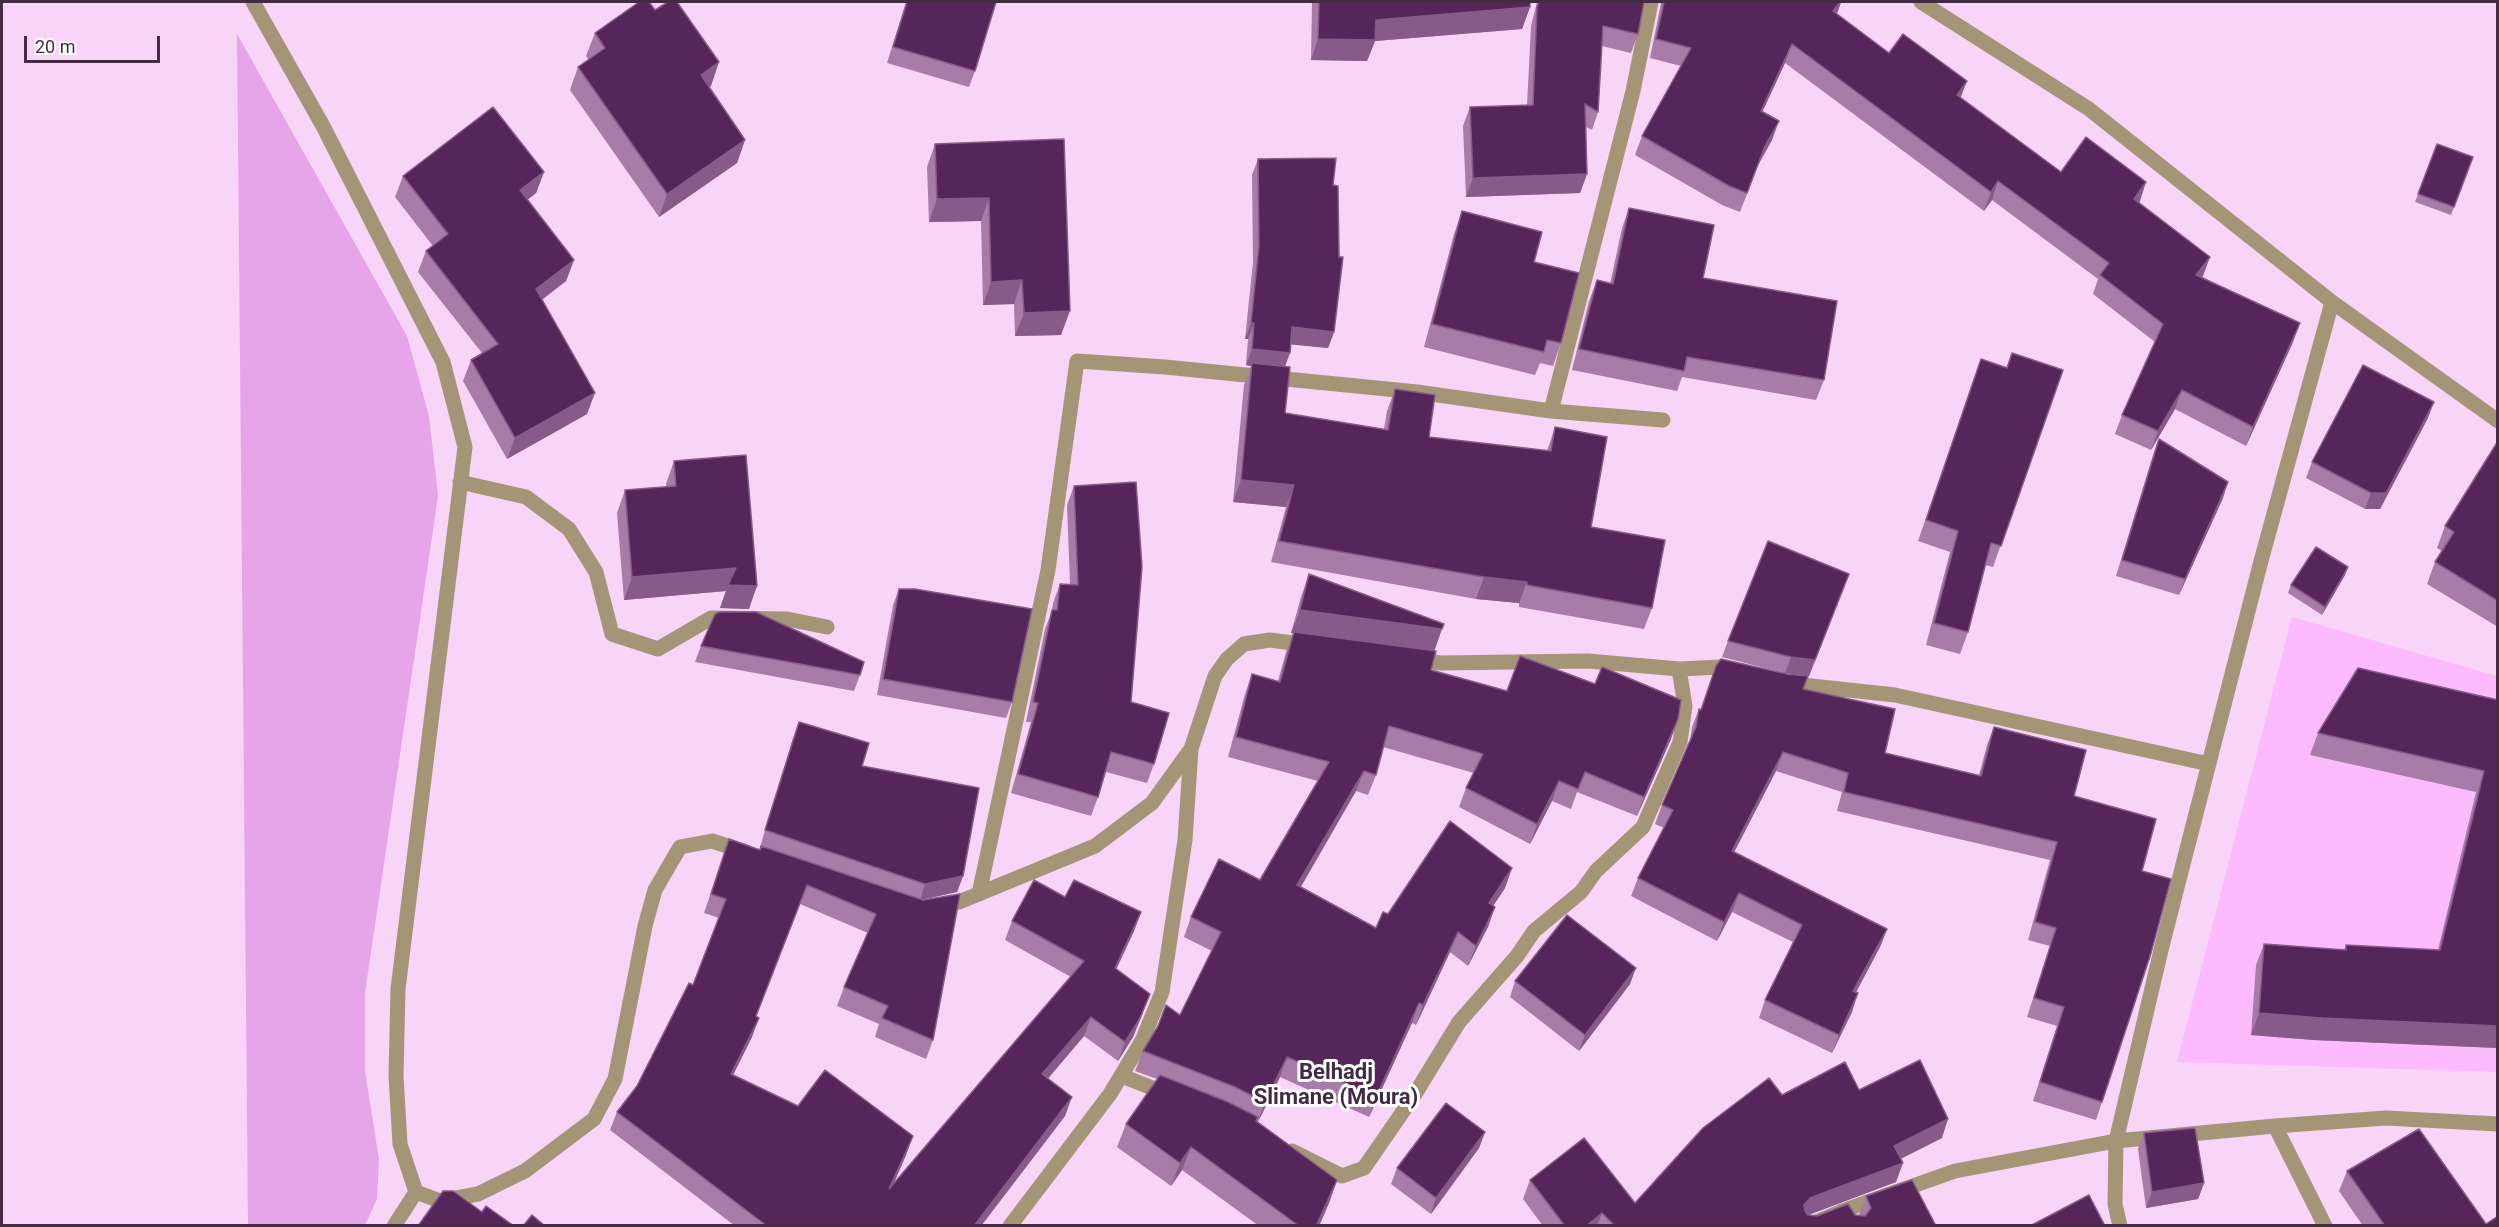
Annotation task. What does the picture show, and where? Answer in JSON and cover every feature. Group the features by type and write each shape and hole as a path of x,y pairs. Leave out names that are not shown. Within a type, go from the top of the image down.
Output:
{"street":[{"path":"253,2 323,126 443,362 465,447 398,989 396,1076 400,1144 417,1192 440,1201 478,1194 525,1171 594,1119 615,1079 645,926 656,890 680,847 712,841 755,855"},
{"path":"1551,411 1633,91 1651,2"},
{"path":"1923,2 2089,109 2332,302 2498,421"},
{"path":"2120,1226 2115,1204 2116,1141 2162,946 2258,572 2332,302"},
{"path":"979,894 1048,570 1077,361 1176,368 1417,392 1551,411 1663,420"},
{"path":"460,482 526,496 569,530 596,572 612,634 658,649 711,618 787,619 827,627"},
{"path":"1010,1226 1122,1076 1142,1041 1162,992 1185,840 1191,749 1215,676 1227,659 1244,644 1270,640 1327,648"},
{"path":"1395,657 1440,663 1588,661 1679,669 1721,667 1752,675"},
{"path":"1276,1143 1342,1176 1364,1168 1415,1094 1459,1022 1517,956 1534,931 1581,892 1596,871 1643,827 1680,741 1685,706 1679,669"},
{"path":"1773,680 1895,694 2209,764"},
{"path":"929,908 959,902 1095,846 1152,803 1191,749"},
{"path":"1122,1076 1180,1099"},
{"path":"1807,1226 1955,1171 2116,1141 2386,1118 2498,1124"},
{"path":"2275,1126 2325,1226"},
{"path":"394,1226 417,1192"},
{"path":"1845,1210 1854,1226"}],"shaded area":[{"path":"237,34 407,336 429,416 438,496 365,993 365,1071 379,1159 377,1199 365,1225 248,1225"},
{"path":"2292,617 2497,676 2497,1072 2177,1062"}],"building":[{"path":"639,2 649,2 655,10 668,2 677,2 719,62 701,75 745,140 667,194 578,67 605,48 595,33"},
{"path":"907,2 996,2 975,71 893,47"},
{"path":"1319,2 1530,2 1530,7 1376,20 1375,40 1318,39"},
{"path":"1539,2 1644,2 1638,34 1603,26 1598,112 1585,104 1587,174 1473,178 1470,107 1533,105"},
{"path":"1664,2 1840,2 1833,11 1889,53 1903,34 1967,81 1957,95 2061,172 2086,137 2146,182 2134,199 2210,257 2196,275 2300,323 2253,427 2182,390 2158,431 2122,415 2163,324 2100,275 2109,263 1998,181 1991,192 1792,44 1761,111 1779,121 1765,146 1747,193 1729,186 1642,136 1691,48 1656,39"},
{"path":"493,107 544,172 520,190 574,260 536,289 595,393 515,438 471,360 498,344 426,251 448,234 403,176"},
{"path":"1064,139 1070,311 1024,313 1022,280 991,282 989,198 937,199 935,144"},
{"path":"2437,144 2473,157 2454,207 2418,194"},
{"path":"1336,158 1333,185 1338,186 1339,257 1343,257 1334,332 1292,327 1290,353 1252,349 1254,323 1251,323 1259,245 1258,159"},
{"path":"1629,208 1714,225 1703,278 1837,301 1824,380 1687,357 1684,371 1579,349 1597,280 1613,284"},
{"path":"1462,211 1542,232 1534,262 1579,273 1561,343 1547,340 1544,352 1432,324"},
{"path":"2012,353 2063,370 2001,546 1991,543 1968,632 1934,623 1958,531 1926,520 1981,359 2007,368"},
{"path":"1252,363 1290,367 1285,413 1388,430 1395,389 1435,395 1429,437 1551,451 1555,427 1607,437 1591,527 1665,540 1652,608 1527,585 1527,582 1484,577 1279,541 1294,485 1241,480"},
{"path":"2363,365 2434,402 2386,493 2371,493 2312,462"},
{"path":"2159,439 2228,482 2185,579 2122,560"},
{"path":"2498,441 2498,601 2435,562 2454,532 2445,526"},
{"path":"746,455 757,586 728,585 736,568 632,577 625,490 676,486 674,461"},
{"path":"1136,482 1142,567 1131,702 1169,713 1154,764 1111,752 1098,797 1018,774 1038,703 1033,702 1052,610 1057,610 1060,584 1078,585 1074,486"},
{"path":"1768,541 1849,574 1815,660 1791,657 1728,641"},
{"path":"2316,547 2348,567 2325,607 2291,585"},
{"path":"1309,574 1444,624 1442,629 1300,610"},
{"path":"899,589 915,589 1032,609 1012,702 883,679"},
{"path":"719,612 756,612 864,662 860,675 701,646 715,614"},
{"path":"1294,632 1436,651 1431,670 1507,691 1520,656 1595,684 1602,667 1681,700 1678,719 1644,797 1585,772 1578,789 1559,781 1537,824 1466,788 1483,754 1389,726 1376,775 1364,771 1297,885 1376,928 1383,912 1388,914 1450,821 1512,868 1489,903 1495,907 1476,946 1458,932 1423,1005 1419,1003 1376,1097 1287,1057 1265,1102 1235,1087 1143,1051 1158,1026 1166,1005 1180,1015 1221,932 1191,917 1219,859 1260,880 1329,762 1236,737 1252,674 1280,682"},
{"path":"1721,659 1787,674 1808,676 1803,689 1895,709 1885,753 1981,776 1994,727 2086,750 2074,796 2156,819 2142,871 2171,879 2151,953 2102,1102 2040,1082 2064,1007 2034,998 2056,928 2035,922 2057,842 1844,792 1848,773 1783,752 1732,851 1887,929 1853,991 1858,993 1839,1035 1765,1000 1802,925 1739,893 1724,922 1638,878 1673,810 1662,805 1696,727 1699,709 1701,710 1716,666"},
{"path":"2358,668 2498,700 2498,1026 2259,1013 2264,944 2346,950 2346,945 2440,950 2484,771 2318,733"},
{"path":"799,722 869,743 862,766 979,788 963,876 925,884 765,830"},
{"path":"729,839 760,850 761,846 923,900 960,894 933,1040 882,1018 888,1006 844,987 876,914 807,885 756,1016 759,1018 731,1074 798,1106 825,1070 913,1136 889,1189 1084,961 1012,921 1034,880 1065,897 1074,880 1141,912 1115,968 1150,994 1140,1018 1125,1042 1091,1017 1042,1074 1072,1097 974,1226 767,1226 617,1112 637,1086 689,983 693,985 726,899 711,894"},
{"path":"1567,915 1636,968 1585,1035 1515,981"},
{"path":"1920,1060 1948,1119 1894,1146 1903,1163 1810,1198 1804,1205 1808,1215 1817,1216 1848,1204 1855,1215 1865,1216 1871,1208 1866,1196 1912,1180 1936,1226 1615,1226 1602,1213 1586,1226 1565,1226 1530,1180 1584,1138 1635,1203 1703,1128 1769,1078 1782,1095 1845,1062 1859,1090"},
{"path":"1160,1075 1228,1102 1258,1117 1256,1121 1337,1180 1316,1226 1299,1226 1191,1147 1180,1163 1126,1124"},
{"path":"1446,1103 1485,1132 1436,1198 1397,1168"},
{"path":"2195,1128 2204,1183 2152,1192 2144,1133"},
{"path":"2419,1129 2486,1224 2498,1216 2498,1226 2385,1226 2347,1171"},
{"path":"443,1191 453,1191 482,1212 486,1206 514,1226 418,1226"},
{"path":"2089,1195 2105,1226 2030,1226"},
{"path":"532,1215 545,1226 523,1226"}],"district":[{"name":"Belhadj Slimane (Moura)","path":"1336,1086"}]}
